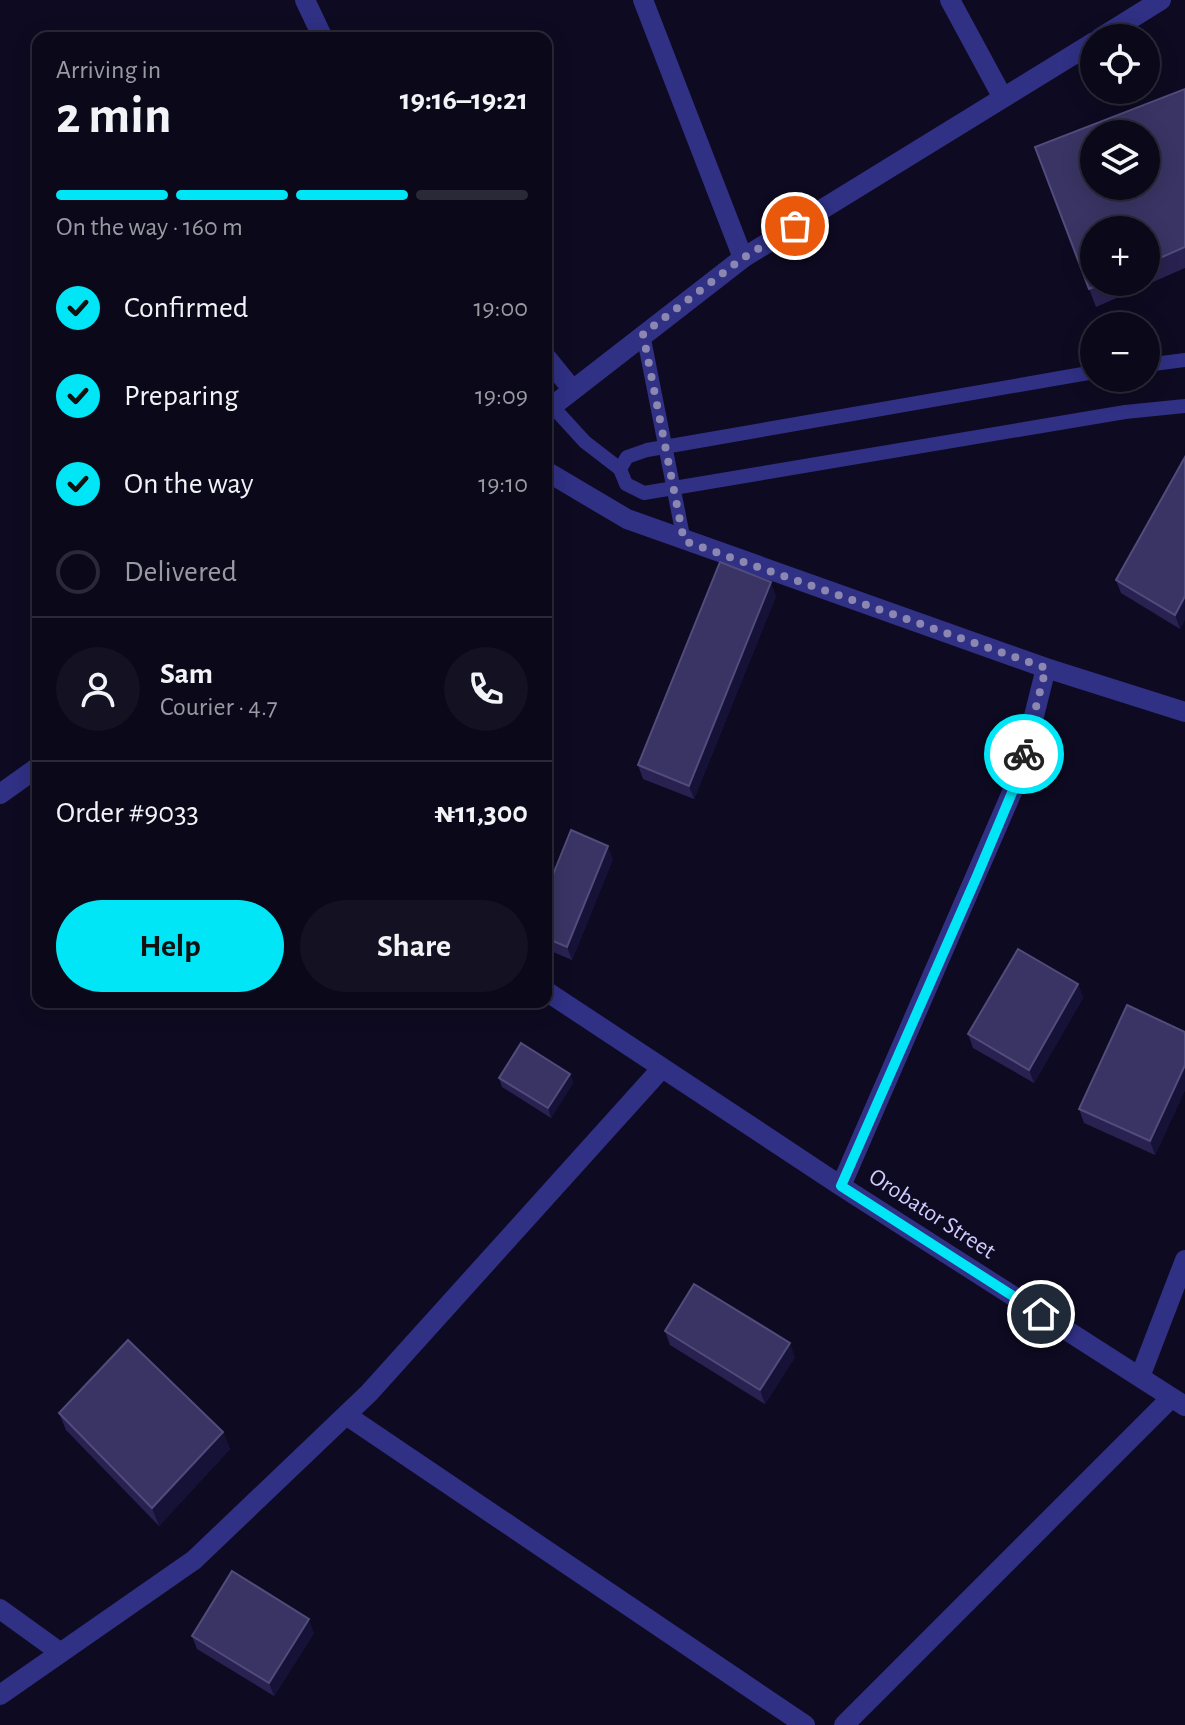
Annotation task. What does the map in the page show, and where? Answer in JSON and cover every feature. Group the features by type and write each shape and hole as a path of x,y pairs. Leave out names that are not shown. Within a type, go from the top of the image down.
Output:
{"street":[{"path":"305,0 320,32"},
{"path":"643,0 743,258"},
{"path":"950,0 1003,98"},
{"path":"1122,24 1161,0"},
{"path":"552,406 743,258 1080,51"},
{"path":"552,364 572,389"},
{"path":"552,475 627,519 684,541 1046,668 1185,712"},
{"path":"841,1186 1019,776 1046,668"},
{"path":"0,794 32,771"},
{"name":"Orobator Street","path":"552,995 841,1186 1178,1402"},
{"path":"0,1695 194,1560 369,1393 662,1068"},
{"path":"1140,1377 1185,1260"},
{"path":"844,1725 1178,1402"},
{"path":"346,1415 805,1725"},
{"path":"0,1609 61,1653"}],"lane":[{"path":"643,334 684,541"},
{"path":"1160,363 1185,360"},
{"path":"620,469 627,457 665,447 1080,374"},
{"path":"552,411 620,469 626,484 644,493 1125,412 1185,406"}],"building":[{"path":"1185,89 1185,247 1160,258 1160,216 1080,216 1080,265 1035,147 1080,130 1080,200 1160,200 1160,120 1105,120 1146,104 1160,104 1160,99"},
{"path":"1185,457 1185,596 1175,615 1116,580"},
{"path":"720,562 771,582 689,786 638,765"},
{"path":"571,830 608,846 567,947 552,941 552,877"},
{"path":"1018,949 1078,984 1029,1070 968,1034"},
{"path":"1127,1005 1185,1032 1185,1065 1150,1141 1079,1109"},
{"path":"521,1043 570,1074 548,1108 499,1078"},
{"path":"694,1284 790,1343 760,1390 665,1331"},
{"path":"128,1340 223,1432 152,1508 59,1413"},
{"path":"232,1571 309,1619 269,1683 192,1636"}],"way so far":[{"path":"795,226 743,258 643,334 684,541 1046,668 1024,754"}],"route":[{"path":"1024,754 1019,776 977,876 841,1186 1041,1314"}]}
